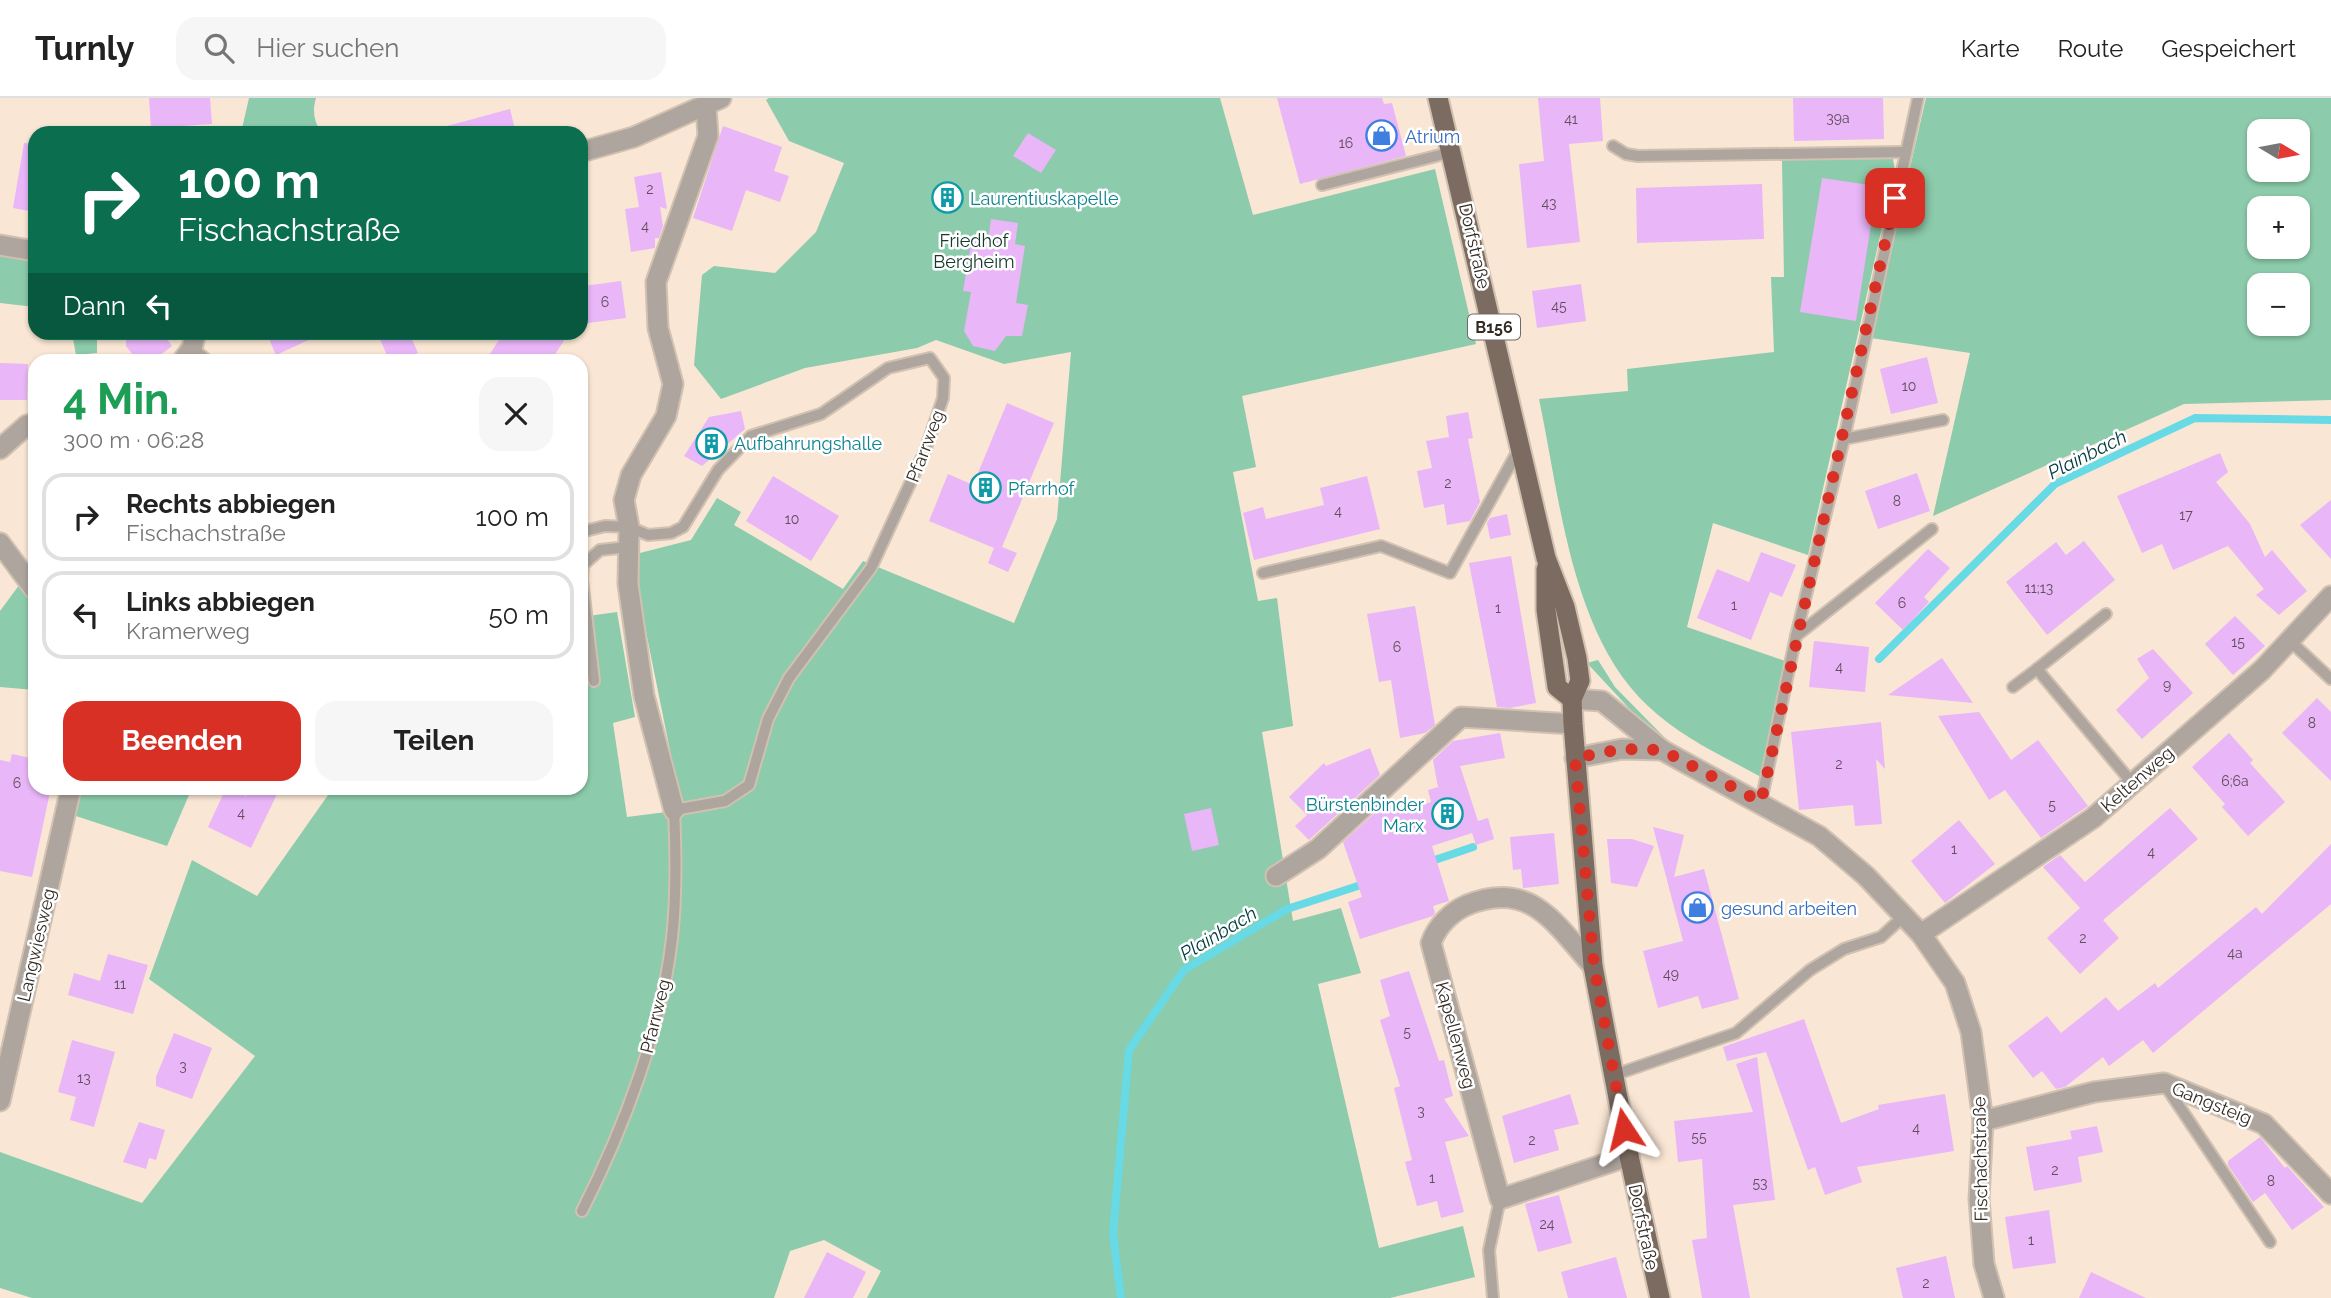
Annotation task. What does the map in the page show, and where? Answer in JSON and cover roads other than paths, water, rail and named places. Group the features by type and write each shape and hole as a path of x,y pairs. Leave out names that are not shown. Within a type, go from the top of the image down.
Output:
{"main road":[{"name":"Dorfstraße","path":"1438,98 1546,558 1546,610 1557,687 1572,699 1594,966 1629,1156 1660,1298"}],"street":[{"path":"588,150 634,136 714,102"},
{"name":"Pfarrweg","path":"674,810 644,696 628,584 629,527 624,500 631,475 666,416 673,384 658,328 656,282 708,136 714,102"},
{"path":"0,245 28,250"},
{"path":"0,449 28,425"},
{"path":"0,543 28,581"},
{"name":"Keltenweg","path":"1921,934 2092,818 2262,670 2331,596"},
{"name":"Fischachstraße","path":"1572,699 1602,701 1662,750 1819,836 1866,876 1921,934 1955,983 1971,1032 1983,1121 1979,1199 1984,1264 1994,1298"},
{"path":"1276,876 1318,849 1461,717 1573,724"},
{"name":"Fischachstraße","path":"1575,758 1622,749 1662,750"},
{"name":"Langwiesweg","path":"0,1101 69,795"},
{"name":"Kapellenweg","path":"1500,1199 1431,943 1435,931 1458,909 1486,897 1516,897 1542,908 1594,966"},
{"name":"Gangsteig","path":"1983,1121 2094,1092 2164,1083 2264,1124 2331,1194"},
{"path":"1500,1199 1629,1156"}],"lane":[{"path":"1761,802 1918,98"},
{"path":"1613,146 1626,154 1638,156 1905,152"},
{"path":"1322,185 1452,152"},
{"name":"Pfarrweg","path":"582,1211 606,1165 650,1042 672,940 677,875 674,810 724,802 749,785 768,719 789,678 858,587 896,518 933,430 943,398 944,378 930,358 888,368 821,414 751,436 718,470 683,527 648,535 629,527"},
{"path":"1843,439 1943,420"},
{"path":"1263,573 1381,546 1450,573 1521,445"},
{"path":"588,530 606,526 629,527"},
{"path":"1796,636 1931,529"},
{"path":"588,561 600,550 628,547"},
{"path":"2013,687 2106,614"},
{"path":"588,630 594,681"},
{"path":"2289,640 2331,679"},
{"path":"2037,669 2133,784"},
{"path":"1614,1075 1736,1033 1810,970 1844,949 1881,937 1904,916"},
{"path":"2164,1083 2270,1242"},
{"path":"1493,1298 1489,1250 1500,1199"}],"waterway":[{"name":"Plainbach","path":"1879,659 2055,484 2195,418 2331,420"},
{"name":"Plainbach","path":"1426,863 1473,847"},
{"name":"Plainbach","path":"1121,1298 1113,1233 1129,1050 1184,970 1287,909 1367,883"}],"place":[{"name":"Atrium","path":"1382,136"},
{"name":"Laurentiuskapelle","path":"947,198"},
{"name":"Aufbahrungshalle","path":"711,443"},
{"name":"Pfarrhof","path":"985,488"},
{"name":"Bürstenbinder Marx","path":"1447,814"},
{"name":"gesund arbeiten","path":"1698,908"}],"park label":[{"name":"Friedhof Bergheim","path":"974,250"}]}
